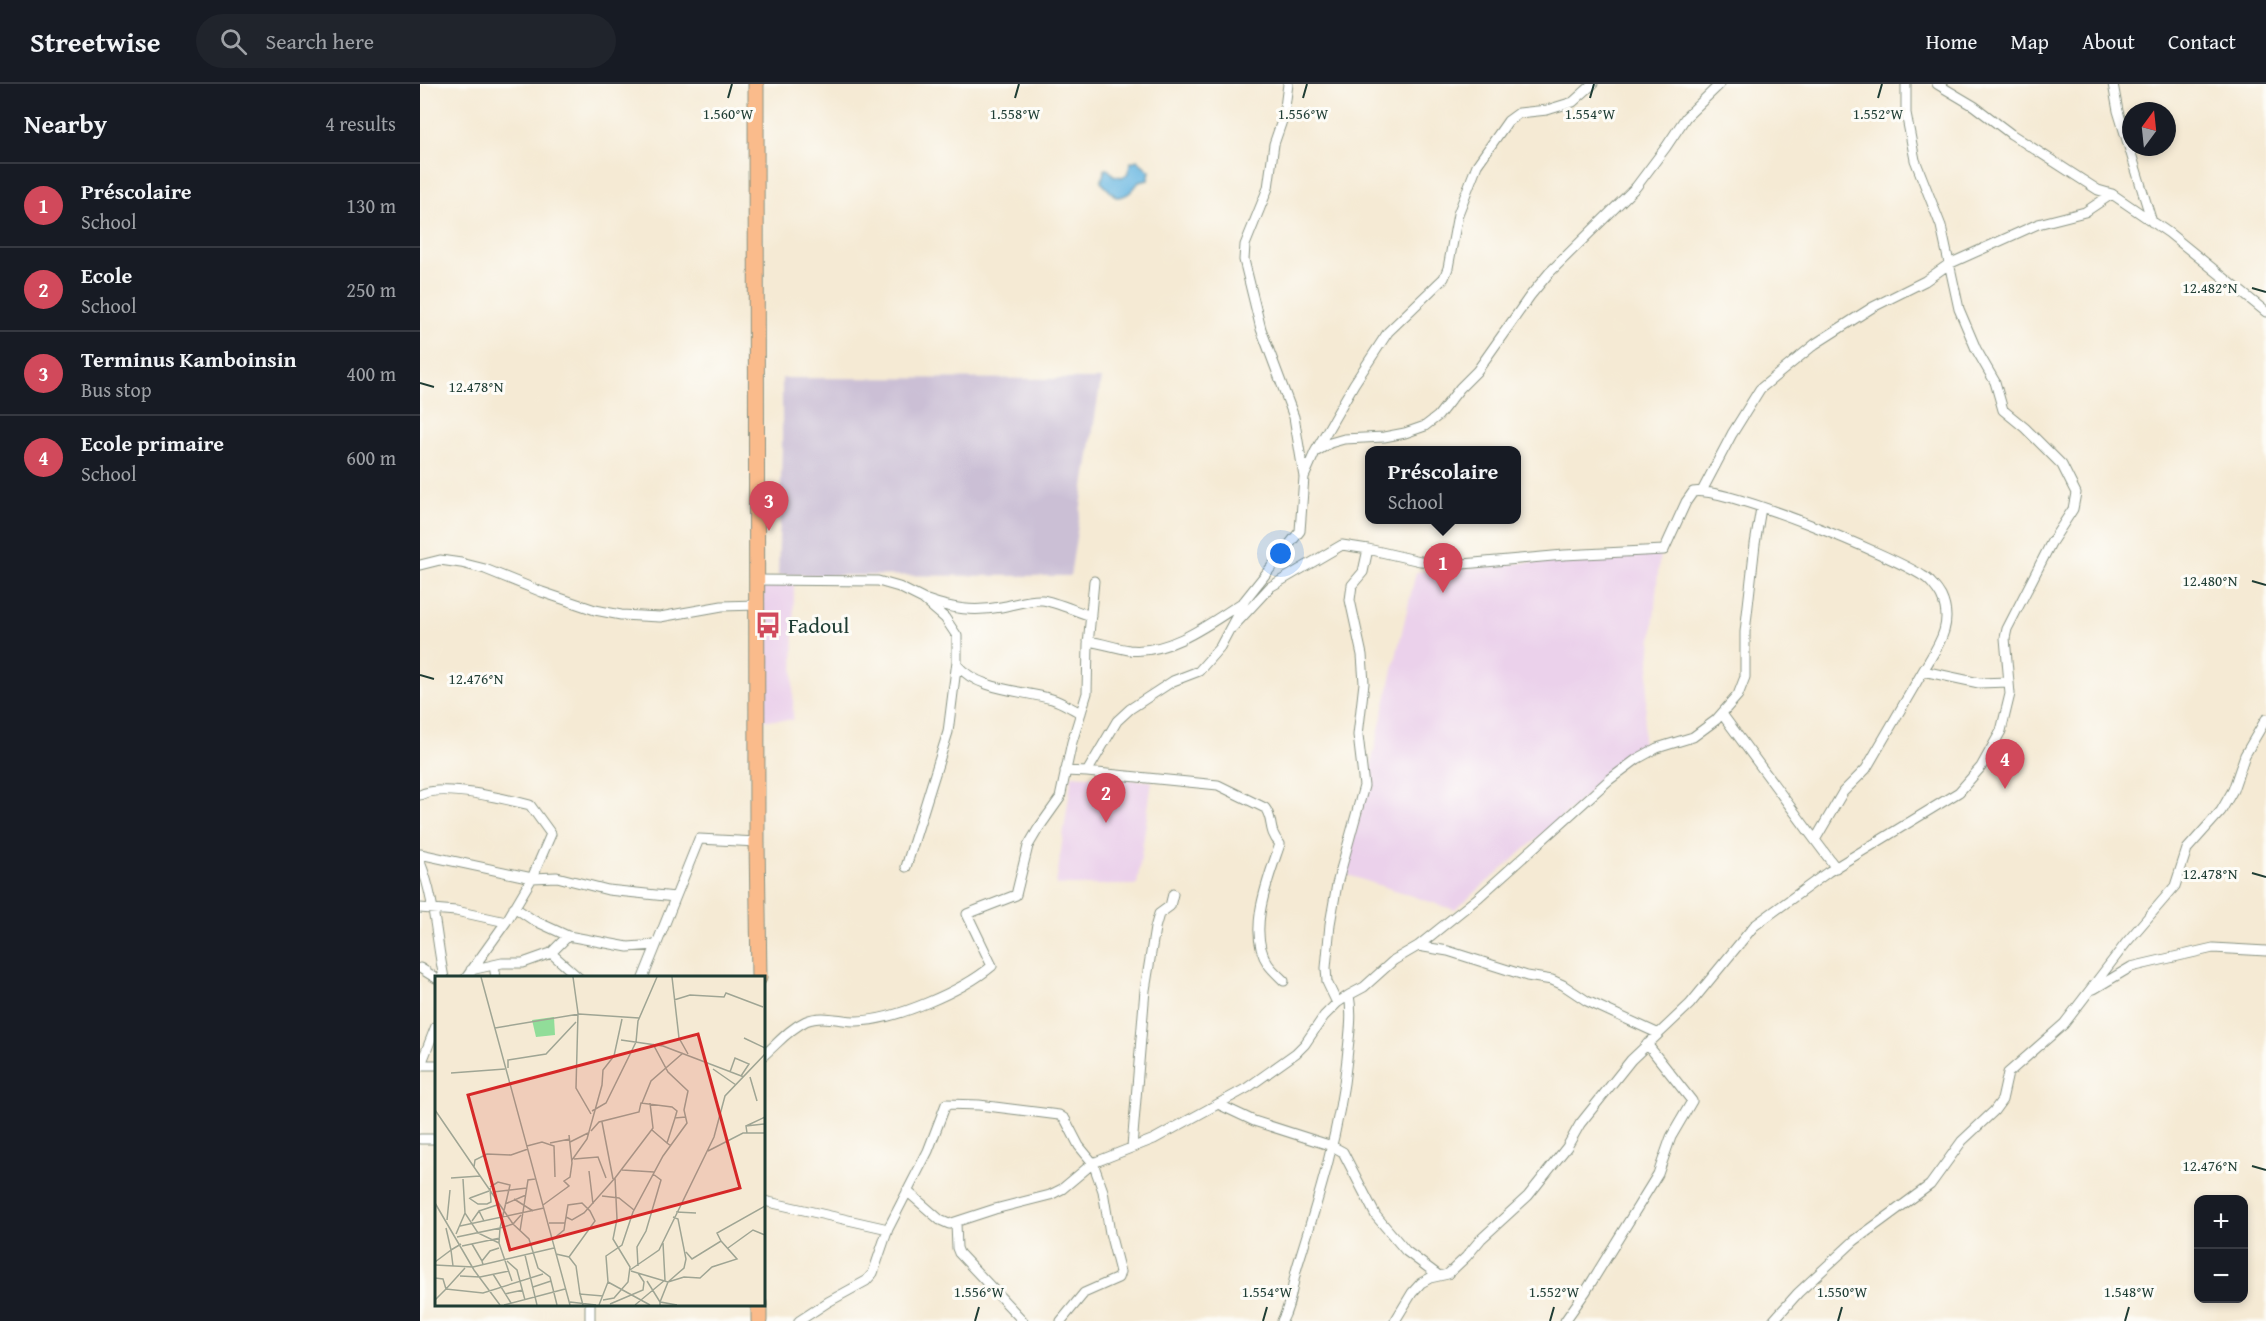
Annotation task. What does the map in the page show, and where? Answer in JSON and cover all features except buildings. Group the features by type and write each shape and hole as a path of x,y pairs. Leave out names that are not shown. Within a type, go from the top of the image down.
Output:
{"main road":[{"path":"756,84 759,976"}],"street":[{"path":"1087,772 1117,721 1130,709 1173,681 1199,672 1220,647 1245,600 1300,531 1304,477 1294,417 1261,329 1244,260 1245,245 1268,188 1274,144 1284,115 1288,84"},
{"path":"1304,477 1315,452 1354,384 1388,332 1444,278 1462,204 1477,165 1508,121 1519,113 1547,110 1573,102 1593,84"},
{"path":"1315,452 1330,443 1344,439 1384,437 1406,432 1425,426 1438,416 1477,371 1545,278 1636,187 1686,117 1720,84"},
{"path":"1395,1321 1421,1283 1438,1275 1448,1274 1481,1239 1528,1196 1567,1147 1580,1124 1647,1044 1690,1004 1755,926 1836,868 1959,792 1981,767 2001,730 2010,694 2005,638 2007,628 2051,543 2073,509 2076,493 2062,465 2025,428 2003,410 1995,382 1976,349 1959,309 1941,226 1915,160 1906,113 1906,84"},
{"path":"1937,84 1974,106 2011,134 2098,190 2112,194 2221,274 2266,312"},
{"path":"2113,84 2118,111 2152,222"},
{"path":"1702,491 1732,434 1760,389 1815,344 1873,307 1925,281 1949,264 2038,224 2085,212 2112,194"},
{"path":"1232,628 1270,587 1342,545 1420,561 1463,564 1564,555 1664,550 1686,502 1693,492 1702,491 1730,497 1805,522 1895,561 1925,577 1940,595 1947,618 1941,640 1866,769 1843,792 1815,840"},
{"path":"907,1191 940,1220 949,1224 1050,1195 1062,1189 1093,1163 1154,1139 1247,1088 1296,1053 1324,1016 1337,1003 1364,987 1394,960 1418,946 1479,897 1609,780 1637,759 1657,748 1693,737 1722,714 1738,695 1745,677 1745,632 1761,508"},
{"path":"1337,1003 1327,982 1330,924 1337,884 1364,786 1358,735 1364,683 1363,664 1350,600 1352,585 1362,572 1368,549"},
{"path":"420,565 440,560 469,565 595,610 621,615 660,617 722,606 757,605"},
{"path":"757,580 878,581 899,587 950,609 999,608 1045,600 1091,616"},
{"path":"765,1054 785,1034 809,1020 879,1019 902,1012 977,979 992,966 967,914 1016,895 1028,846 1060,798 1065,771 1087,693 1094,581"},
{"path":"906,867 948,732 957,665 957,636 945,618 923,599"},
{"path":"1089,641 1131,650 1158,647 1196,633 1245,600"},
{"path":"957,665 968,677 990,685 1054,700 1081,713"},
{"path":"1923,671 1979,683 2008,682"},
{"path":"1722,714 1836,868"},
{"path":"1773,1321 1797,1293 1854,1241 1930,1185 1962,1141 1994,1111 2002,1100 2008,1073 2064,1024 2126,943 2175,886 2187,849 2221,811 2233,790 2244,756 2266,718"},
{"path":"1065,771 1218,785 1247,798 1268,812 1272,836 1280,844 1259,910 1260,934 1267,963 1284,981"},
{"path":"420,795 433,791 469,793 530,805 551,834 532,878 506,922 469,974"},
{"path":"644,976 699,839 757,842"},
{"path":"420,854 532,878 557,877 608,890 675,897"},
{"path":"420,862 433,910 444,976"},
{"path":"1132,1147 1145,990 1155,928 1159,914 1170,906 1173,894"},
{"path":"514,907 533,920 568,936 628,946 656,945"},
{"path":"420,908 456,911 506,922"},
{"path":"469,974 494,964 523,963 551,953 568,936"},
{"path":"1418,946 1448,951 1527,976 1552,980 1587,1001 1657,1034"},
{"path":"2088,993 2131,967 2213,948 2266,951"},
{"path":"551,953 577,976"},
{"path":"494,964 496,976"},
{"path":"420,968 435,977"},
{"path":"1282,1321 1288,1309 1297,1267 1309,1233 1332,1146 1350,1039 1352,1009 1349,995"},
{"path":"435,1028 420,1066 435,1065"},
{"path":"1565,1321 1658,1174 1671,1137 1692,1101 1647,1044"},
{"path":"799,1321 866,1281 873,1273 888,1229 928,1151 946,1104 979,1105 1059,1115 1065,1119 1079,1146 1093,1163 1103,1191 1120,1272 1118,1278 1084,1293 1061,1321"},
{"path":"1218,1104 1254,1121 1332,1146 1342,1152 1376,1216 1407,1251 1438,1275"},
{"path":"765,1201 888,1229"},
{"path":"956,1223 959,1252 1023,1321"},
{"path":"590,1306 591,1321"}],"shaded area":[{"path":"782,378 1101,379 1070,576 778,575"},
{"path":"1660,551 1642,747 1455,910 1345,874 1416,572"},
{"path":"757,580 794,580 793,720 757,720"},
{"path":"1072,775 1152,781 1137,885 1056,885"}],"water":[{"path":"1137,160 1150,171 1148,180 1139,182 1127,195 1116,197 1101,182 1105,169 1121,177 1127,175 1131,162"}],"place":[{"name":"Terminus Kamboinsin","path":"769,531"},
{"name":"Préscolaire","path":"1443,593"},
{"name":"Fadoul","path":"768,625"},
{"name":"Ecole primaire","path":"2005,789"},
{"name":"Ecole","path":"1106,823"}]}
